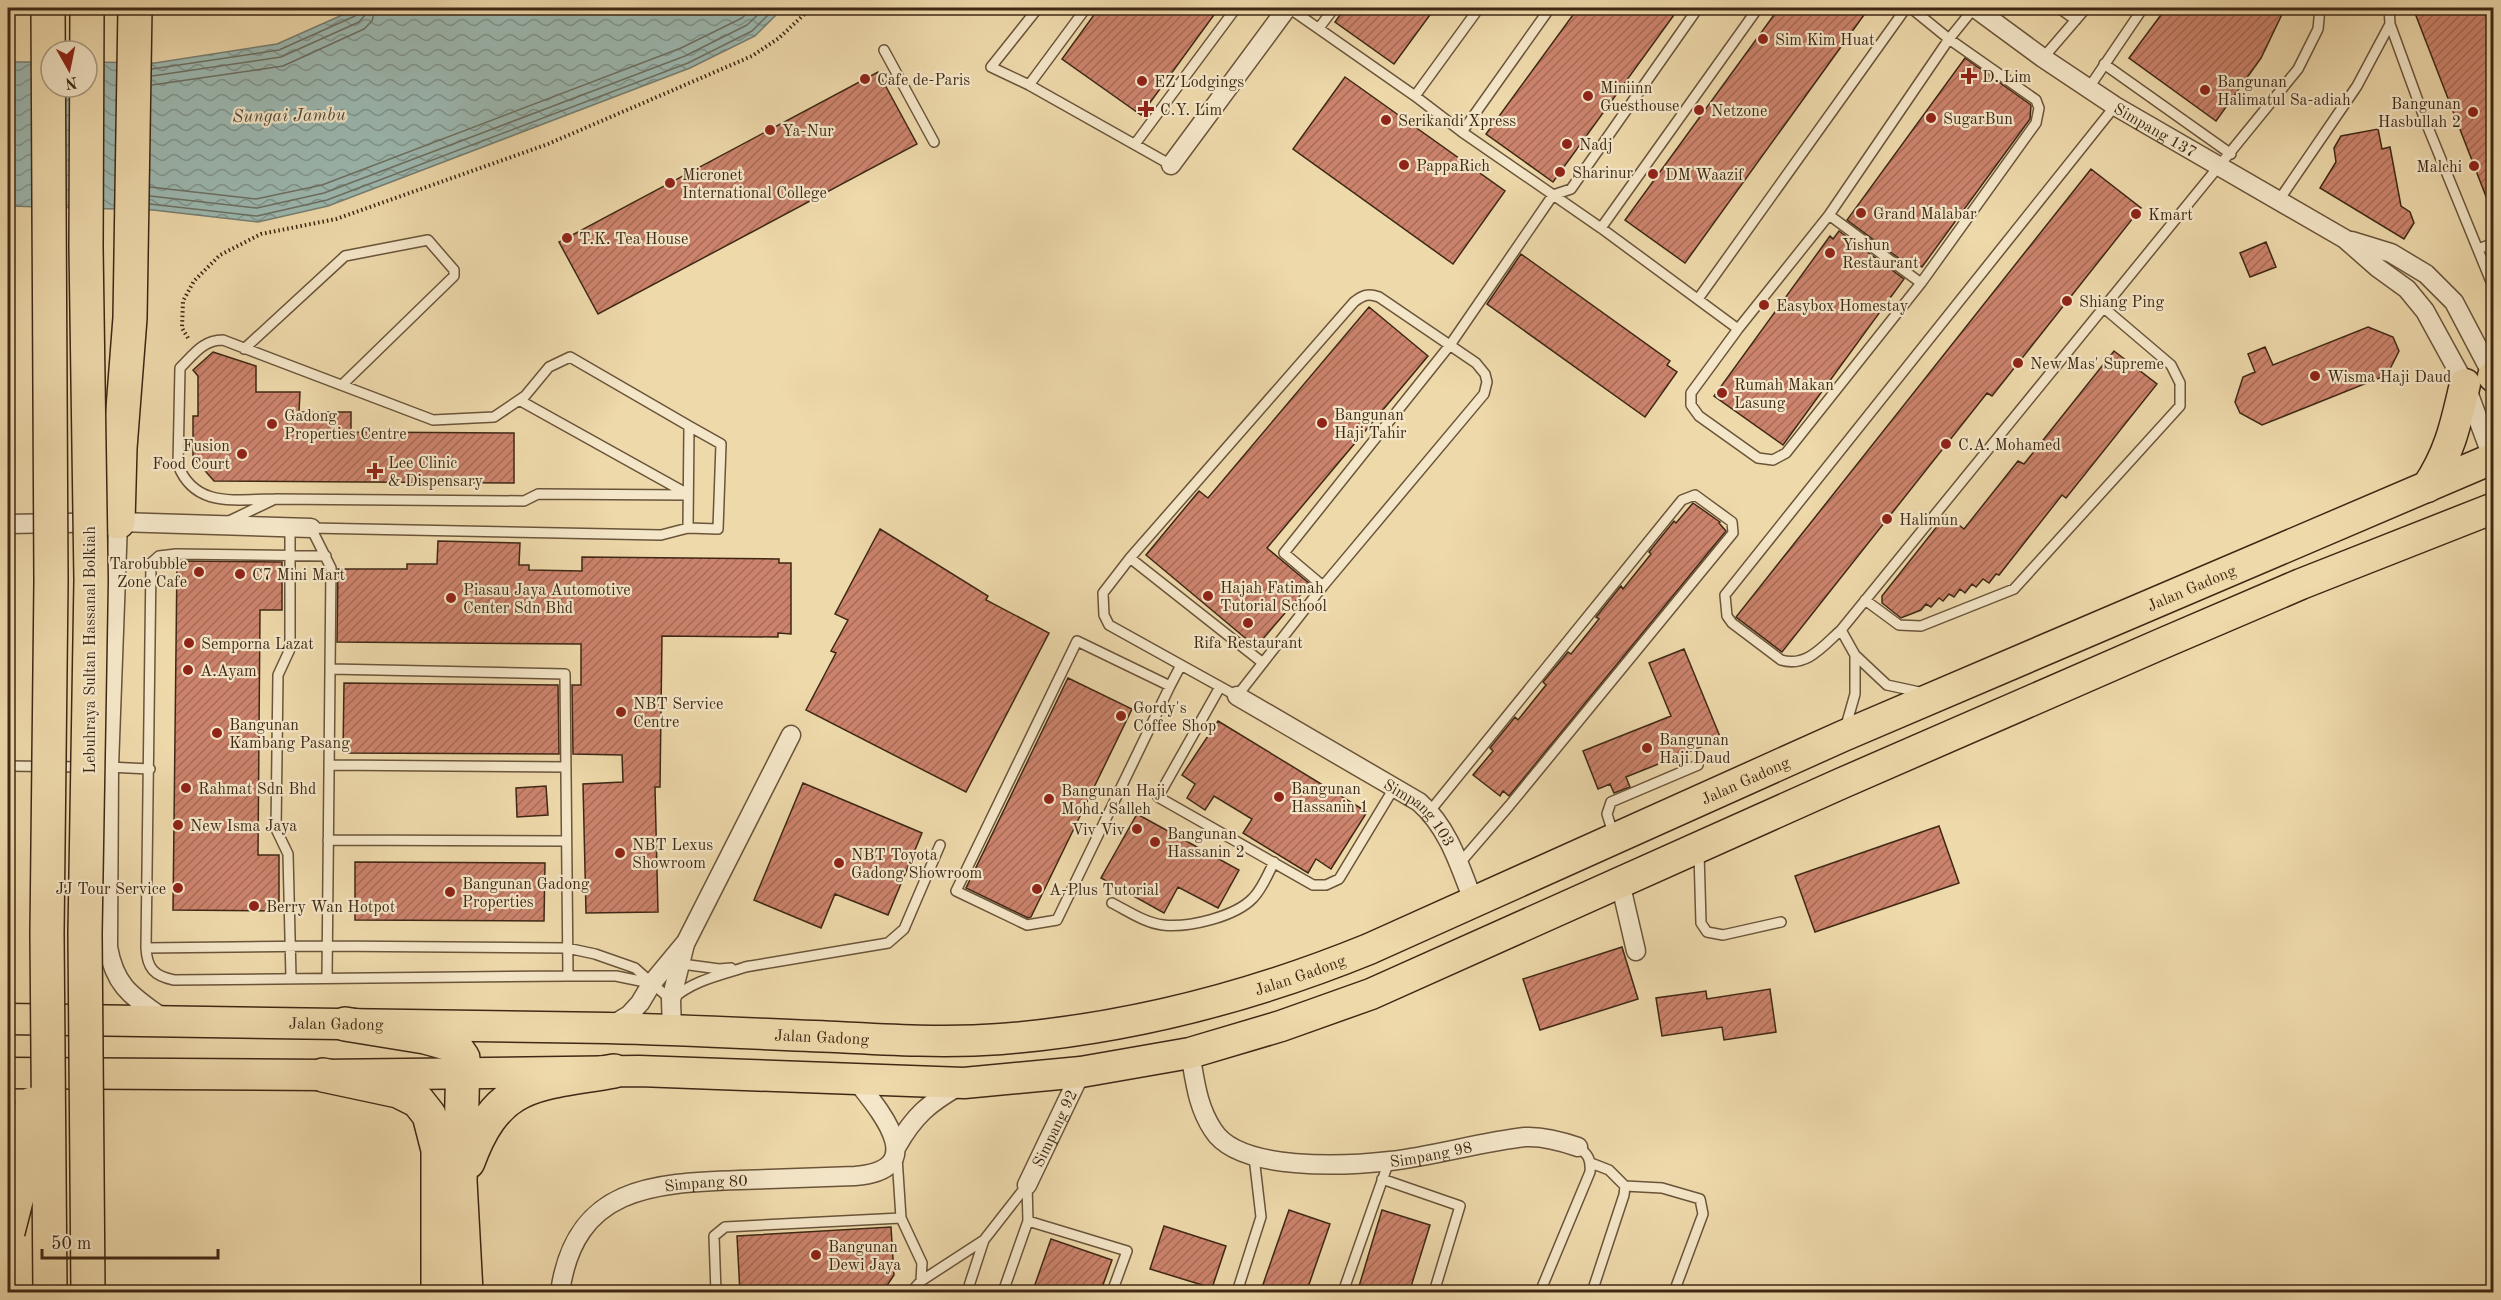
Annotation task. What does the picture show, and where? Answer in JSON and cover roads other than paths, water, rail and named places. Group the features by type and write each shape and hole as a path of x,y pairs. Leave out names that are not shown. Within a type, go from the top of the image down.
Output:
{"highway":[{"path":"48,8 51,582 48,991 50,1293"},
{"name":"Lebuhraya Sultan Hassanal Bolkiah","path":"87,8 91,580 85,958 88,1293"},
{"path":"118,522 120,448 130,318 135,8"},
{"path":"8,1232 20,1185 48,991"},
{"path":"345,1024 425,1037 454,1045 463,1058 460,1181 466,1293"},
{"path":"460,1181 478,1134 490,1115 506,1098 533,1086 614,1071"},
{"path":"323,1075 398,1091 418,1101 429,1115 438,1150 438,1293"}],"main road":[{"path":"2427,487 2447,454 2456,428 2488,378"},
{"name":"Jalan Gadong","path":"8,1019 607,1028 903,1040 1000,1039 1164,1016 1256,990 1321,968 1474,903 1843,736 2493,459"},
{"path":"8,1073 323,1075 614,1071 964,1083 1081,1072 1190,1053 1281,1026 1371,994 2161,644 2301,584 2493,508"},
{"path":"2106,623 2161,644"}],"street":[{"path":"1171,165 1288,8"},
{"name":"Simpang 137","path":"1974,8 2115,106 2225,160 2279,200 2345,239 2378,268 2407,289 2488,378"},
{"name":"Simpang 137","path":"2345,239 2391,253 2426,274 2454,302 2488,378 2493,459"},
{"path":"8,524 118,522 311,528"},
{"path":"118,522 109,767 108,946 112,968 128,991 167,1021"},
{"name":"Simpang 103","path":"1237,696 1419,802 1430,811 1443,830 1474,903"},
{"path":"607,1028 629,1015 686,942 791,735"},
{"path":"1620,882 1636,951"},
{"path":"672,1030 671,1000 686,942"},
{"name":"Simpang 98","path":"1190,1053 1199,1104 1214,1132 1229,1146 1254,1157 1295,1162 1389,1161 1526,1137 1554,1139 1578,1147"},
{"name":"Simpang 92","path":"1027,1185 1081,1072"},
{"path":"855,1079 886,1119 896,1149"},
{"name":"Simpang 80","path":"560,1293 563,1266 574,1241 590,1220 608,1204 633,1193 665,1185 704,1181 869,1175 881,1170 911,1123 932,1102 964,1083"}],"lane":[{"path":"1038,8 991,67 1171,165"},
{"path":"1029,86 1086,8"},
{"path":"1135,144 1236,8"},
{"path":"1288,8 1601,228 1738,329"},
{"path":"1319,28 1334,8"},
{"path":"1415,96 1479,8"},
{"path":"1462,132 1550,8"},
{"path":"1323,586 1284,553 1450,345 1553,195 1571,189 1698,8"},
{"path":"1601,228 1758,8"},
{"path":"1698,299 1906,8"},
{"path":"1911,8 1949,39 2036,100 2038,116 2032,129 1921,283 1786,453 1773,460 1758,458 1699,416 1691,405 1691,393 1738,329 1829,215 1949,39 1974,8"},
{"path":"2059,8 2076,20"},
{"path":"2043,58 2086,8"},
{"path":"2088,89 2142,8"},
{"path":"2115,106 1725,595 1727,615 1732,623 1781,660 1790,663 1809,658 1841,630 2298,69 2318,28 2320,8"},
{"path":"2389,8 2390,24 2425,120 2493,289"},
{"path":"2279,200 2357,86 2390,24"},
{"path":"884,50 934,142"},
{"path":"2104,63 2225,160"},
{"path":"1829,215 1921,283"},
{"path":"244,349 345,256 428,240 454,270 454,276 342,385"},
{"path":"2478,249 2493,243"},
{"path":"1370,294 1379,297 1450,345 1479,367 1487,382 1484,394 1323,586 1237,696 1109,625 1104,615 1103,593 1130,558 1354,302 1362,296 1370,294"},
{"path":"1865,600 1899,626 1921,626 2014,589 2180,406 2180,383 2171,364 2104,308"},
{"path":"327,978 331,568 311,528 661,535 688,528 718,529 721,444 570,357 549,367 525,396 494,417 433,420 223,340 211,340 180,368 178,465 182,476 190,486 208,497 524,501 538,494 688,495"},
{"path":"519,400 688,495"},
{"path":"688,528 689,426"},
{"path":"1430,811 1682,500 1695,495 1732,522 1732,532 1459,864"},
{"path":"220,525 275,499"},
{"path":"290,528 290,650 278,675 276,829 288,854 291,978"},
{"path":"326,556 176,554 159,556 151,563 146,948 147,961 152,970 161,977 174,980 616,976 652,983"},
{"path":"1130,558 1263,663"},
{"path":"1841,630 1855,655 1887,685 1938,696"},
{"path":"1170,686 1077,641 956,891 1027,925 1057,920 1181,665"},
{"path":"1843,736 1855,694 1855,655"},
{"path":"330,669 565,674 568,976"},
{"path":"1220,687 1158,797 1313,885 1326,885 1339,879 1394,788"},
{"path":"329,765 565,767"},
{"path":"1614,839 1607,814 1611,802 1698,765"},
{"path":"8,766 150,769"},
{"path":"328,840 565,842"},
{"path":"682,964 719,969 749,966 888,943 904,929 940,844"},
{"path":"1699,848 1701,923 1707,932 1723,935 1781,922"},
{"path":"1112,903 1161,925 1194,923 1228,914 1245,906 1256,896 1274,862"},
{"path":"146,948 291,946 567,948 595,954 635,968 671,1000 684,988 702,980 749,966"},
{"name":"Simpang 98","path":"1578,1147 1587,1153 1591,1163"},
{"path":"896,1149 901,1218 922,1263 921,1281"},
{"path":"1237,1293 1261,1217 1254,1157"},
{"path":"1343,1293 1389,1161"},
{"path":"1540,1293 1590,1172 1591,1163 1609,1170 1625,1186 1662,1188 1700,1199 1703,1214 1674,1293"},
{"path":"1382,1179 1460,1206 1434,1293"},
{"path":"1003,1293 1028,1221 1027,1185"},
{"path":"911,1293 921,1281 984,1240 1027,1185"},
{"path":"1592,1293 1625,1186"},
{"path":"716,1293 714,1236 725,1227 901,1218"},
{"path":"1028,1221 1127,1251 1112,1293"},
{"path":"967,1293 984,1240"}],"water":[{"name":"Sungai Jambu","path":"358,8 783,8 755,36 690,68 328,206 258,222 153,210 8,206 8,62 39,62 39,99 99,99 99,62 155,63 277,44"}],"place":[{"name":"Sim Kim Huat","path":"1763,39"},
{"name":"D. Lim","path":"1969,76"},
{"name":"Cafe de-Paris","path":"865,79"},
{"name":"EZ Lodgings","path":"1142,81"},
{"name":"Bangunan Halimatul Sa-adiah","path":"2205,90"},
{"name":"Miniinn Guesthouse","path":"1588,96"},
{"name":"C.Y. Lim","path":"1146,109"},
{"name":"Netzone","path":"1699,110"},
{"name":"Bangunan Hasbullah 2","path":"2473,112"},
{"name":"SugarBun","path":"1931,118"},
{"name":"Serikandi Xpress","path":"1386,120"},
{"name":"Ya-Nur","path":"770,130"},
{"name":"Nadj","path":"1567,144"},
{"name":"PappaRich","path":"1404,165"},
{"name":"Malchi","path":"2474,166"},
{"name":"Sharinur","path":"1560,172"},
{"name":"DM Waazif","path":"1653,174"},
{"name":"Micronet International College","path":"670,183"},
{"name":"Grand Malabar","path":"1861,213"},
{"name":"Kmart","path":"2136,214"},
{"name":"T.K. Tea House","path":"567,238"},
{"name":"Yishun Restaurant","path":"1830,253"},
{"name":"Shiang Ping","path":"2067,301"},
{"name":"Easybox Homestay","path":"1764,305"},
{"name":"New Mas' Supreme","path":"2018,363"},
{"name":"Wisma Haji Daud","path":"2315,376"},
{"name":"Rumah Makan Lasung","path":"1722,393"},
{"name":"Bangunan Haji Tahir","path":"1322,423"},
{"name":"Gadong Properties Centre","path":"272,424"},
{"name":"C.A. Mohamed","path":"1946,444"},
{"name":"Fusion Food Court","path":"242,454"},
{"name":"Lee Clinic & Dispensary","path":"375,471"},
{"name":"Halimun","path":"1887,519"},
{"name":"Tarobubble Zone Cafe","path":"199,572"},
{"name":"C7 Mini Mart","path":"240,574"},
{"name":"Hajah Fatimah Tutorial School","path":"1208,596"},
{"name":"Piasau Jaya Automotive Center Sdn Bhd","path":"451,598"},
{"name":"Rifa Restaurant","path":"1248,623"},
{"name":"Semporna Lazat","path":"189,643"},
{"name":"A.Ayam","path":"188,670"},
{"name":"NBT Service Centre","path":"621,712"},
{"name":"Gordy's Coffee Shop","path":"1121,716"},
{"name":"Bangunan Kambang Pasang","path":"217,733"},
{"name":"Bangunan Haji Daud","path":"1647,748"},
{"name":"Rahmat Sdn Bhd","path":"186,788"},
{"name":"Bangunan Hassanin 1","path":"1279,797"},
{"name":"Bangunan Haji Mohd. Salleh","path":"1049,799"},
{"name":"New Isma Jaya","path":"178,825"},
{"name":"Viv Viv","path":"1137,829"},
{"name":"Bangunan Hassanin 2","path":"1155,842"},
{"name":"NBT Lexus Showroom","path":"620,853"},
{"name":"NBT Toyota Gadong Showroom","path":"839,863"},
{"name":"JJ Tour Service","path":"178,888"},
{"name":"A-Plus Tutorial","path":"1037,889"},
{"name":"Bangunan Gadong Properties","path":"450,892"},
{"name":"Berry Wan Hotpot","path":"254,906"},
{"name":"Bangunan Dewi Jaya","path":"816,1255"}]}
